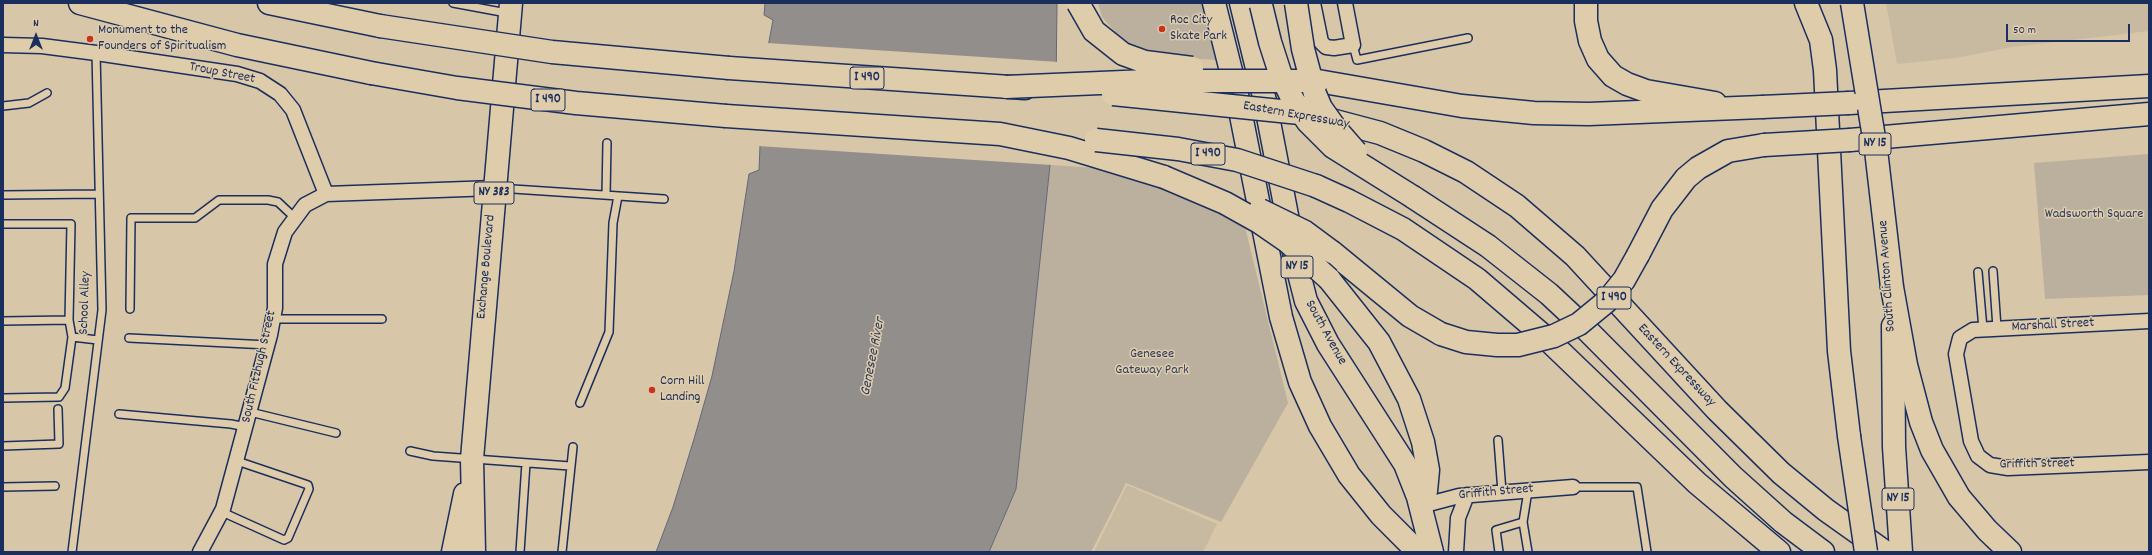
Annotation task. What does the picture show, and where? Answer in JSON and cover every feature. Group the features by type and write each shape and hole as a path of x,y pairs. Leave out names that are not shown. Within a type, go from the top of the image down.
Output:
{"main road":[{"name":"I 490","path":"80,3 237,45 371,73 457,88 576,104 1118,142 1185,150 1237,160 1316,186 1349,201 1403,229 1477,278 1535,328 1697,483 1779,552"},
{"name":"I 490","path":"269,3 380,26 523,49 644,62 1006,87"},
{"path":"1078,3 1088,23 1101,38 1123,54 1145,62 1252,72 1318,81 1462,106 1534,113 1589,114 1762,107 2149,86"},
{"path":"1214,3 1237,95 1281,318 1298,377 1320,426 1349,475 1381,515 1426,546"},
{"name":"South Avenue","path":"1241,3 1265,101 1296,262 1306,301 1328,344 1395,446 1409,473 1421,506 1426,546"},
{"path":"1261,3 1278,68 1293,100 1308,122 1333,147 1413,196"},
{"path":"1296,3 1300,38 1307,68 1321,108 1336,129 1358,154 1374,168 1413,196 1488,246 1549,294 1579,322 1733,477 1772,512 1823,552"},
{"path":"1586,3 1587,28 1592,47 1603,65 1619,80 1646,91 1672,97 1762,107"},
{"path":"1806,3 1821,40 1825,70 1839,351 1849,436 1866,552"},
{"name":"South Clinton Avenue","path":"1852,3 1876,150 1892,287 1894,447 1901,552"},
{"name":"Exchange Boulevard","path":"474,552 472,459 510,8"},
{"path":"1914,99 2149,74"},
{"path":"1006,87 1147,81 1318,81"},
{"name":"Eastern Expressway","path":"1006,87 1152,97 1300,113 1352,125 1410,145 1466,172 1517,206 1575,256 1702,394 1781,473 1826,510 1885,552"},
{"path":"1000,134 1069,148 1226,196 1265,212 1304,232 1332,252 1410,316 1441,334 1466,342 1497,345 1518,345 1554,336 1586,319 1606,301 1624,280 1662,209 1686,178 1698,168 1728,151 1764,145 2003,128 2149,114"},
{"path":"2003,128 2082,129 2149,125"},
{"path":"1164,177 1225,203 1259,222 1293,246 1329,279 1379,342 1409,399 1423,442 1428,470 1426,491 1421,506"},
{"path":"1892,287 1906,365 1921,422 1932,450 1959,498 1981,524 2010,552"},
{"name":"Exchange Boulevard","path":"453,552 472,459"}],"street":[{"path":"1313,3 1319,34 1323,44 1334,48 1353,45 1345,3"},
{"name":"Troup Street","path":"3,45 42,46 237,74 270,86 280,94 293,110 326,194"},
{"name":"South Fitzhugh Street","path":"200,552 222,512 268,345 275,308 274,264 285,232 305,205 326,194 494,188"},
{"name":"Marshall Street","path":"1960,338 1969,332 1983,329 2149,321"},
{"name":"Griffith Street","path":"1960,338 1956,360 1969,432 1975,450 1984,462 1990,465 2008,468 2149,462"},
{"name":"Griffith Street","path":"1421,506 1452,497 1467,495 1573,487"},
{"path":"1456,552 1458,518 1467,495"}],"lane":[{"path":"453,3 510,8"},
{"path":"1353,45 1357,60 1468,38"},
{"name":"School Alley","path":"72,552 102,310 99,194 93,90 96,53"},
{"path":"3,106 29,103 46,93"},
{"path":"606,195 607,143"},
{"path":"494,188 664,199"},
{"path":"3,195 99,194"},
{"path":"580,403 609,332 613,223 618,196"},
{"path":"130,309 131,218 195,218 219,200 268,200 278,202 295,218"},
{"path":"3,224 71,224 69,320 72,337 65,388 59,397 3,398"},
{"path":"1994,270 1997,328"},
{"path":"1978,272 1983,329"},
{"path":"273,319 382,319"},
{"path":"3,321 69,320"},
{"path":"72,337 98,340"},
{"path":"129,338 268,345"},
{"path":"3,446 59,444 58,409"},
{"path":"250,412 336,433"},
{"path":"119,414 232,424 246,427"},
{"path":"1498,440 1502,492"},
{"path":"562,552 573,447"},
{"path":"410,451 433,456 570,466"},
{"path":"222,512 284,540 288,538 309,489 308,485 236,461"},
{"path":"520,552 526,463"},
{"path":"3,487 55,486"},
{"path":"1573,487 1637,487 1647,552"},
{"path":"1528,491 1524,522 1528,552"},
{"path":"1499,552 1496,530 1524,522"}],"shaded area":[{"path":"1886,3 2149,3 2149,31 2012,47 1956,58 1897,64"},
{"path":"1127,485 1217,524 1203,552 1094,552"}],"green space":[{"name":"Roc City Skate Park","path":"1098,3 1205,3 1217,60 1152,56 1123,41 1102,17"},
{"name":"Wadsworth Square","path":"2149,154 2149,295 2045,299 2034,163"},
{"name":"Genesee Gateway Park","path":"1050,165 1098,168 1206,205 1244,223 1288,403 1221,522 1126,483 1091,552 989,552 1016,489"}],"water":[{"name":"Genesee River","path":"765,3 1057,3 1056,89 1050,165 1016,489 989,552 656,552 673,507 712,376 734,271 749,174 759,170 763,74 773,20 764,15"}],"pier":[{"path":"767,43 1059,62 1052,165 758,146 761,74"}],"place":[{"name":"Roc City Skate Park","path":"1162,29"},
{"name":"Monument to the Founders of Spiritualism","path":"90,39"},
{"name":"Corn Hill Landing","path":"652,390"}]}
